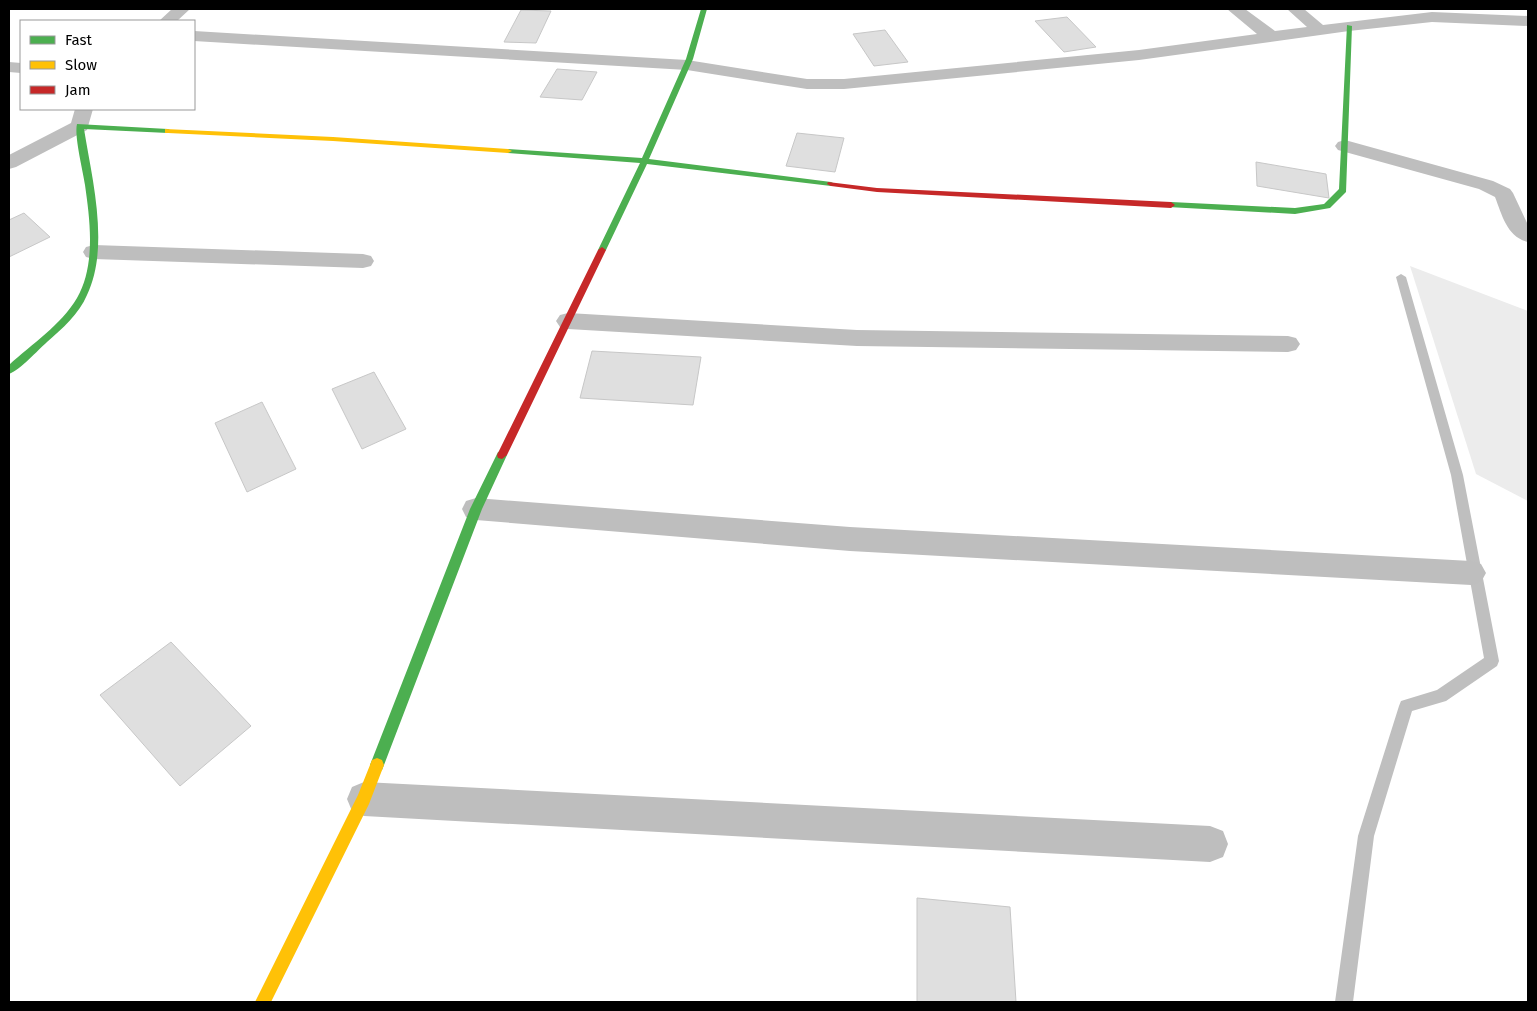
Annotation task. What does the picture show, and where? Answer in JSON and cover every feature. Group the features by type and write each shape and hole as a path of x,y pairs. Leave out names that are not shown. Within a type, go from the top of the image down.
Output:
{"street":[{"path":"168,20 182,9"},
{"path":"263,1002 364,799 476,509 645,161 686,65 701,26 704,9"},
{"path":"1236,9 1272,37"},
{"path":"1295,9 1320,30"},
{"path":"195,36 686,65 807,84 844,84 1139,55 1350,26 1426,13 1528,21"},
{"path":"9,163 82,117 333,139 645,161 877,190 1295,211 1327,206 1343,190 1350,26"},
{"path":"9,370 69,313 87,288 94,252 82,117"},
{"path":"1344,146 1486,184 1503,193 1514,222 1528,235"},
{"path":"94,252 363,261"},
{"path":"568,322 857,338 1288,344"},
{"path":"476,509 860,539 1471,573"},
{"path":"364,799 1210,844"}],"shaded area":[{"path":"1410,266 1528,311 1528,501 1476,474"}],"building":[{"path":"521,10 551,11 536,43 504,42"},
{"path":"1067,17 1096,47 1064,52 1035,21"},
{"path":"885,30 908,62 874,66 853,34"},
{"path":"557,69 597,72 582,100 540,97"},
{"path":"797,133 844,138 835,172 786,166"},
{"path":"1256,162 1326,174 1329,198 1257,186"},
{"path":"24,213 50,237 9,257 9,220"},
{"path":"592,351 701,357 693,405 580,398"},
{"path":"374,372 406,429 362,449 332,389"},
{"path":"262,402 296,469 247,492 215,423"},
{"path":"171,642 251,726 180,786 100,695"},
{"path":"917,898 1010,907 1016,1002 917,1002"}],"waterway":[{"path":"1344,1002 1366,836 1406,706 1441,696 1492,661 1457,475 1401,277"}],"traffic: fast":[{"path":"602,250 685,71 698,34 704,9"},
{"path":"1171,205 1295,211 1327,206 1343,190 1349,26"},
{"path":"9,370 67,317 82,297 89,280 93,260 92,213 80,126 168,131"},
{"path":"508,151 645,161 831,184"},
{"path":"377,765 476,509 502,455"}],"traffic: slow":[{"path":"168,131 333,139 508,151"},
{"path":"263,1002 364,799 377,765"}],"traffic: jam":[{"path":"831,184 877,190 1171,205"},
{"path":"502,455 602,250"}]}
